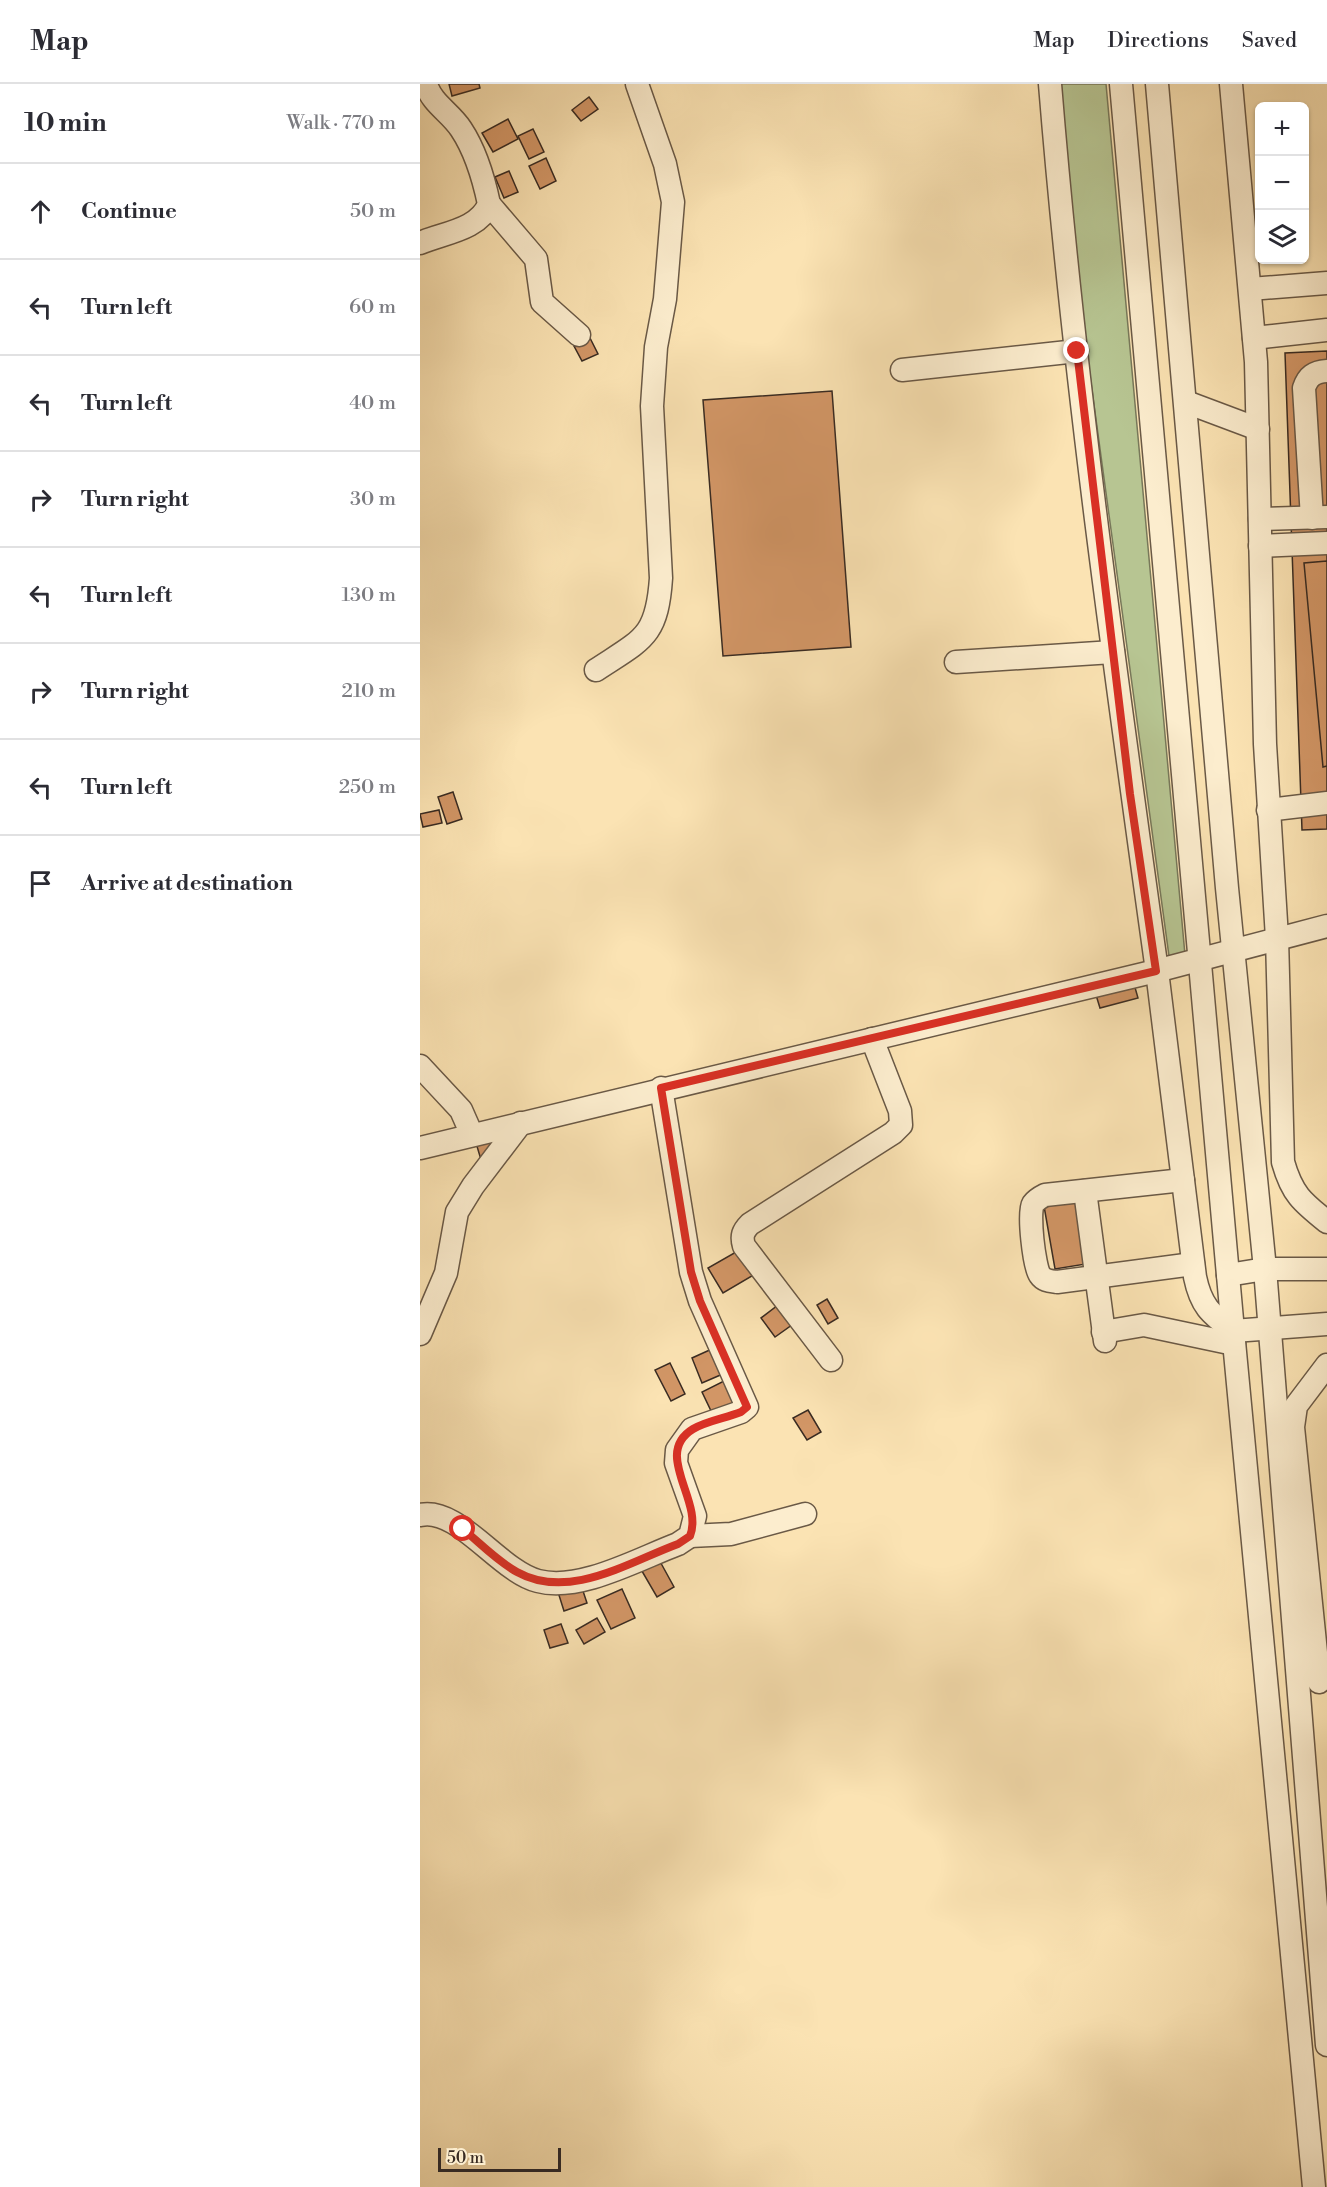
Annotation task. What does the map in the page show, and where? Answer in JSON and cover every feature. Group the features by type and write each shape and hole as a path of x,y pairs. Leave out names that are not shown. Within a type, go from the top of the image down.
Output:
{"street":[{"path":"426,84 435,102 453,118 467,140 489,204 536,259 542,302 579,336"},
{"path":"596,670 643,639 653,626 661,587 652,405 656,347 665,299 672,202 665,164 637,84"},
{"path":"1050,84 1062,224 1130,794 1156,971 1193,1264 1199,1298 1210,1313 1234,1337"},
{"path":"1121,84 1199,960 1314,2187"},
{"path":"1156,84 1265,1269 1327,2045"},
{"path":"1231,84 1254,338 1268,810 1277,938 1283,1162 1290,1185 1306,1204 1327,1222"},
{"path":"420,243 476,222 485,215 489,204"},
{"path":"1250,289 1327,283"},
{"path":"1254,338 1327,330"},
{"path":"902,370 1077,351"},
{"path":"1260,519 1319,518 1317,445 1304,388 1307,379 1314,373 1327,371"},
{"path":"1186,402 1258,429"},
{"path":"1260,546 1327,543"},
{"path":"956,662 1113,652"},
{"path":"1268,810 1327,803"},
{"path":"420,1148 661,1088 1156,971 1327,926"},
{"path":"831,1360 744,1246 741,1238 744,1230 750,1224 893,1133 901,1125 900,1111 872,1039"},
{"path":"420,1066 461,1110 472,1135"},
{"path":"661,1088 691,1272 700,1301 747,1407 741,1412 692,1429 677,1450 676,1463 695,1516 690,1536"},
{"path":"420,1334 446,1274 457,1212 473,1186 521,1123"},
{"path":"1183,1180 1045,1195 1033,1204 1031,1212 1036,1265 1039,1275 1047,1281 1095,1278 1193,1264"},
{"path":"1085,1191 1104,1337 1144,1325 1234,1337 1269,1328 1327,1324"},
{"path":"1228,1275 1265,1269 1327,1269"},
{"path":"1319,1682 1293,1427 1296,1406 1327,1365"},
{"path":"420,1515 428,1513 447,1519 518,1573 538,1581 559,1583 584,1580 678,1544 690,1536 731,1534 805,1514"}],"green space":[{"path":"1059,84 1106,84 1185,955 1169,956 1081,309"}],"building":[{"path":"449,84 479,84 480,88 452,96"},
{"path":"589,97 598,109 581,121 572,110"},
{"path":"508,119 518,139 493,152 482,133"},
{"path":"533,129 544,152 529,159 518,136"},
{"path":"546,158 556,181 540,189 529,166"},
{"path":"509,171 518,192 504,198 495,177"},
{"path":"590,338 598,354 582,361 574,346"},
{"path":"1327,351 1327,829 1302,830 1285,353"},
{"path":"832,391 851,647 723,656 703,400"},
{"path":"1327,561 1327,766 1323,767 1304,563"},
{"path":"453,792 462,819 447,824 438,797"},
{"path":"439,810 442,823 423,827 420,814"},
{"path":"1134,984 1138,998 1100,1008 1096,995"},
{"path":"496,1136 482,1163 476,1143"},
{"path":"1075,1201 1086,1264 1055,1269 1044,1206"},
{"path":"743,1248 757,1273 723,1293 708,1268"},
{"path":"827,1299 838,1318 828,1324 817,1305"},
{"path":"782,1302 796,1322 775,1337 761,1318"},
{"path":"714,1348 725,1373 702,1383 692,1358"},
{"path":"670,1363 685,1394 671,1401 655,1370"},
{"path":"724,1381 735,1404 713,1415 702,1392"},
{"path":"808,1410 821,1432 807,1440 793,1418"},
{"path":"657,1556 674,1587 657,1597 639,1566"},
{"path":"581,1585 587,1603 564,1611 558,1592"},
{"path":"622,1589 635,1618 611,1629 597,1600"},
{"path":"597,1618 605,1632 584,1644 576,1630"},
{"path":"561,1624 568,1643 550,1648 544,1630"}],"route":[{"path":"463,1529 518,1573 538,1581 559,1583 584,1580 678,1544 690,1536 695,1516 676,1463 677,1450 692,1429 741,1412 747,1407 747,1402 700,1301 691,1272 661,1088 1156,971 1130,794 1077,351"}]}
